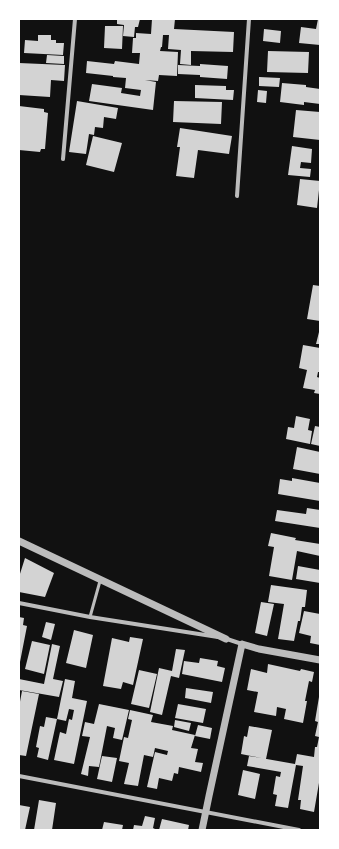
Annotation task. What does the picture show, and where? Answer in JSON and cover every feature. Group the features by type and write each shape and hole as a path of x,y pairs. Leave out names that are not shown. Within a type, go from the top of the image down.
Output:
{"street":[{"path":"63,159 75,19"},
{"path":"237,196 248,19"},
{"path":"19,541 226,639 259,649 320,660"},
{"path":"19,603 90,617 226,639"},
{"path":"202,830 242,644"},
{"path":"19,776 299,830"}],"lane":[{"path":"90,617 100,579"}],"building":[{"path":"117,19 140,19 138,27 135,27 134,37 123,36 124,25 117,24"},
{"path":"152,19 175,19 174,29 234,32 233,52 191,51 191,65 180,64 181,50 168,49 169,35 163,35 162,47 160,51 178,52 177,76 159,75 158,81 145,80 156,82 153,110 89,101 92,84 122,88 121,93 140,96 141,90 125,88 126,78 86,73 87,61 114,64 115,61 139,64 140,53 132,53 133,38 136,38 136,33 151,34"},
{"path":"318,19 320,19 320,45 299,43 301,27 316,29"},
{"path":"105,26 123,26 122,49 104,48"},
{"path":"264,29 281,31 280,43 263,41"},
{"path":"38,35 51,35 51,40 56,40 56,43 64,43 63,55 24,53 25,40 38,41"},
{"path":"268,51 309,52 308,73 267,72"},
{"path":"47,55 64,56 64,64 46,63"},
{"path":"19,63 65,65 64,81 51,80 50,97 19,95"},
{"path":"200,64 228,66 227,79 200,77 200,75 178,74 178,65 200,66"},
{"path":"259,77 280,78 279,87 259,86"},
{"path":"282,83 306,85 306,87 320,89 320,104 304,102 304,105 280,102"},
{"path":"195,85 226,86 226,90 234,90 233,100 195,98"},
{"path":"258,90 267,91 266,103 257,102"},
{"path":"77,101 118,108 116,119 104,117 103,128 95,127 94,135 89,134 86,154 69,152"},
{"path":"174,101 222,102 221,124 173,122"},
{"path":"19,106 44,109 44,112 48,113 45,149 41,149 40,152 19,150"},
{"path":"296,110 320,112 320,140 293,137"},
{"path":"180,128 232,136 229,154 198,150 194,178 176,176 180,147 177,147"},
{"path":"93,136 122,143 114,172 86,165"},
{"path":"292,146 312,149 311,163 301,162 300,168 311,169 310,177 288,175"},
{"path":"300,179 320,181 317,208 297,205"},
{"path":"313,285 320,286 320,321 307,319"},
{"path":"319,332 320,344 316,344"},
{"path":"303,345 320,348 320,372 318,372 317,377 320,378 320,394 314,393 315,390 303,388 307,370 299,368"},
{"path":"296,416 310,419 308,430 312,431 310,444 286,439 288,427 294,428"},
{"path":"315,426 320,427 320,446 311,444"},
{"path":"297,447 320,452 320,474 293,469"},
{"path":"292,478 320,483 320,501 278,494 280,479 292,481"},
{"path":"307,508 320,510 320,528 275,521 277,510 306,514"},
{"path":"271,533 296,538 295,540 320,544 320,556 297,551 292,580 269,576 274,547 268,546"},
{"path":"25,558 54,573 45,597 19,592 19,577"},
{"path":"298,566 320,570 320,583 296,579"},
{"path":"271,585 307,590 305,607 302,607 300,621 298,621 294,641 278,639 284,604 268,602"},
{"path":"261,602 274,604 267,636 255,633"},
{"path":"304,611 320,614 320,645 310,643 311,636 299,633"},
{"path":"19,617 24,618 23,625 27,626 20,662"},
{"path":"46,622 55,624 51,640 42,637"},
{"path":"74,630 93,635 86,668 66,663"},
{"path":"130,637 143,639 133,685 123,682 121,689 103,686 112,638 129,642"},
{"path":"32,641 50,645 44,674 25,669"},
{"path":"52,644 60,646 53,679 63,681 59,697 19,690 19,679 44,684"},
{"path":"176,649 185,650 179,678 171,676 162,715 150,712 159,668 172,671"},
{"path":"200,658 218,661 217,666 225,668 222,682 182,674 184,661 199,663"},
{"path":"268,664 300,671 301,669 314,672 312,682 309,681 303,723 284,719 286,709 277,707 276,716 254,712 258,692 247,690 251,669 267,673"},
{"path":"139,670 157,674 149,708 131,704"},
{"path":"65,679 75,681 72,698 87,701 74,764 54,760 60,732 66,734 69,719 72,720 74,710 69,709 66,721 57,719"},
{"path":"186,688 213,692 211,703 185,698"},
{"path":"22,691 39,694 26,756 19,755 19,707"},
{"path":"319,697 320,777 314,812 300,809 301,800 298,800 303,766 296,765 288,808 275,806 277,795 273,794 276,776 280,777 281,772 247,766 249,756 295,764 297,754 314,757 315,747 317,747 319,737 315,736 318,722 315,721"},
{"path":"99,704 129,710 122,740 113,738 115,728 107,726 99,767 89,766 88,776 81,774 90,737 82,736 85,722 94,724"},
{"path":"178,704 206,709 203,723 175,718"},
{"path":"130,710 153,715 151,722 173,726 172,730 195,735 191,748 198,749 195,762 203,763 201,772 179,767 178,774 174,773 172,781 159,778 157,789 147,787 155,752 167,755 168,751 155,748 153,757 144,755 138,786 124,784 129,763 119,761 124,737 128,738 132,720 128,719"},
{"path":"46,717 57,719 48,760 37,757 39,748 36,747 40,726 44,727"},
{"path":"175,720 191,723 189,731 174,727"},
{"path":"198,725 212,728 210,739 195,736"},
{"path":"249,726 272,730 266,759 241,754 244,736 247,737"},
{"path":"102,756 117,758 112,782 97,779"},
{"path":"243,770 260,774 255,799 238,795"},
{"path":"39,800 56,803 52,830 34,830"},
{"path":"19,805 30,807 25,830 19,830"},
{"path":"145,816 155,818 153,828 157,830 133,830 134,825 142,826"},
{"path":"162,819 189,825 188,830 159,830"},
{"path":"104,822 123,825 122,830 102,830"}]}
